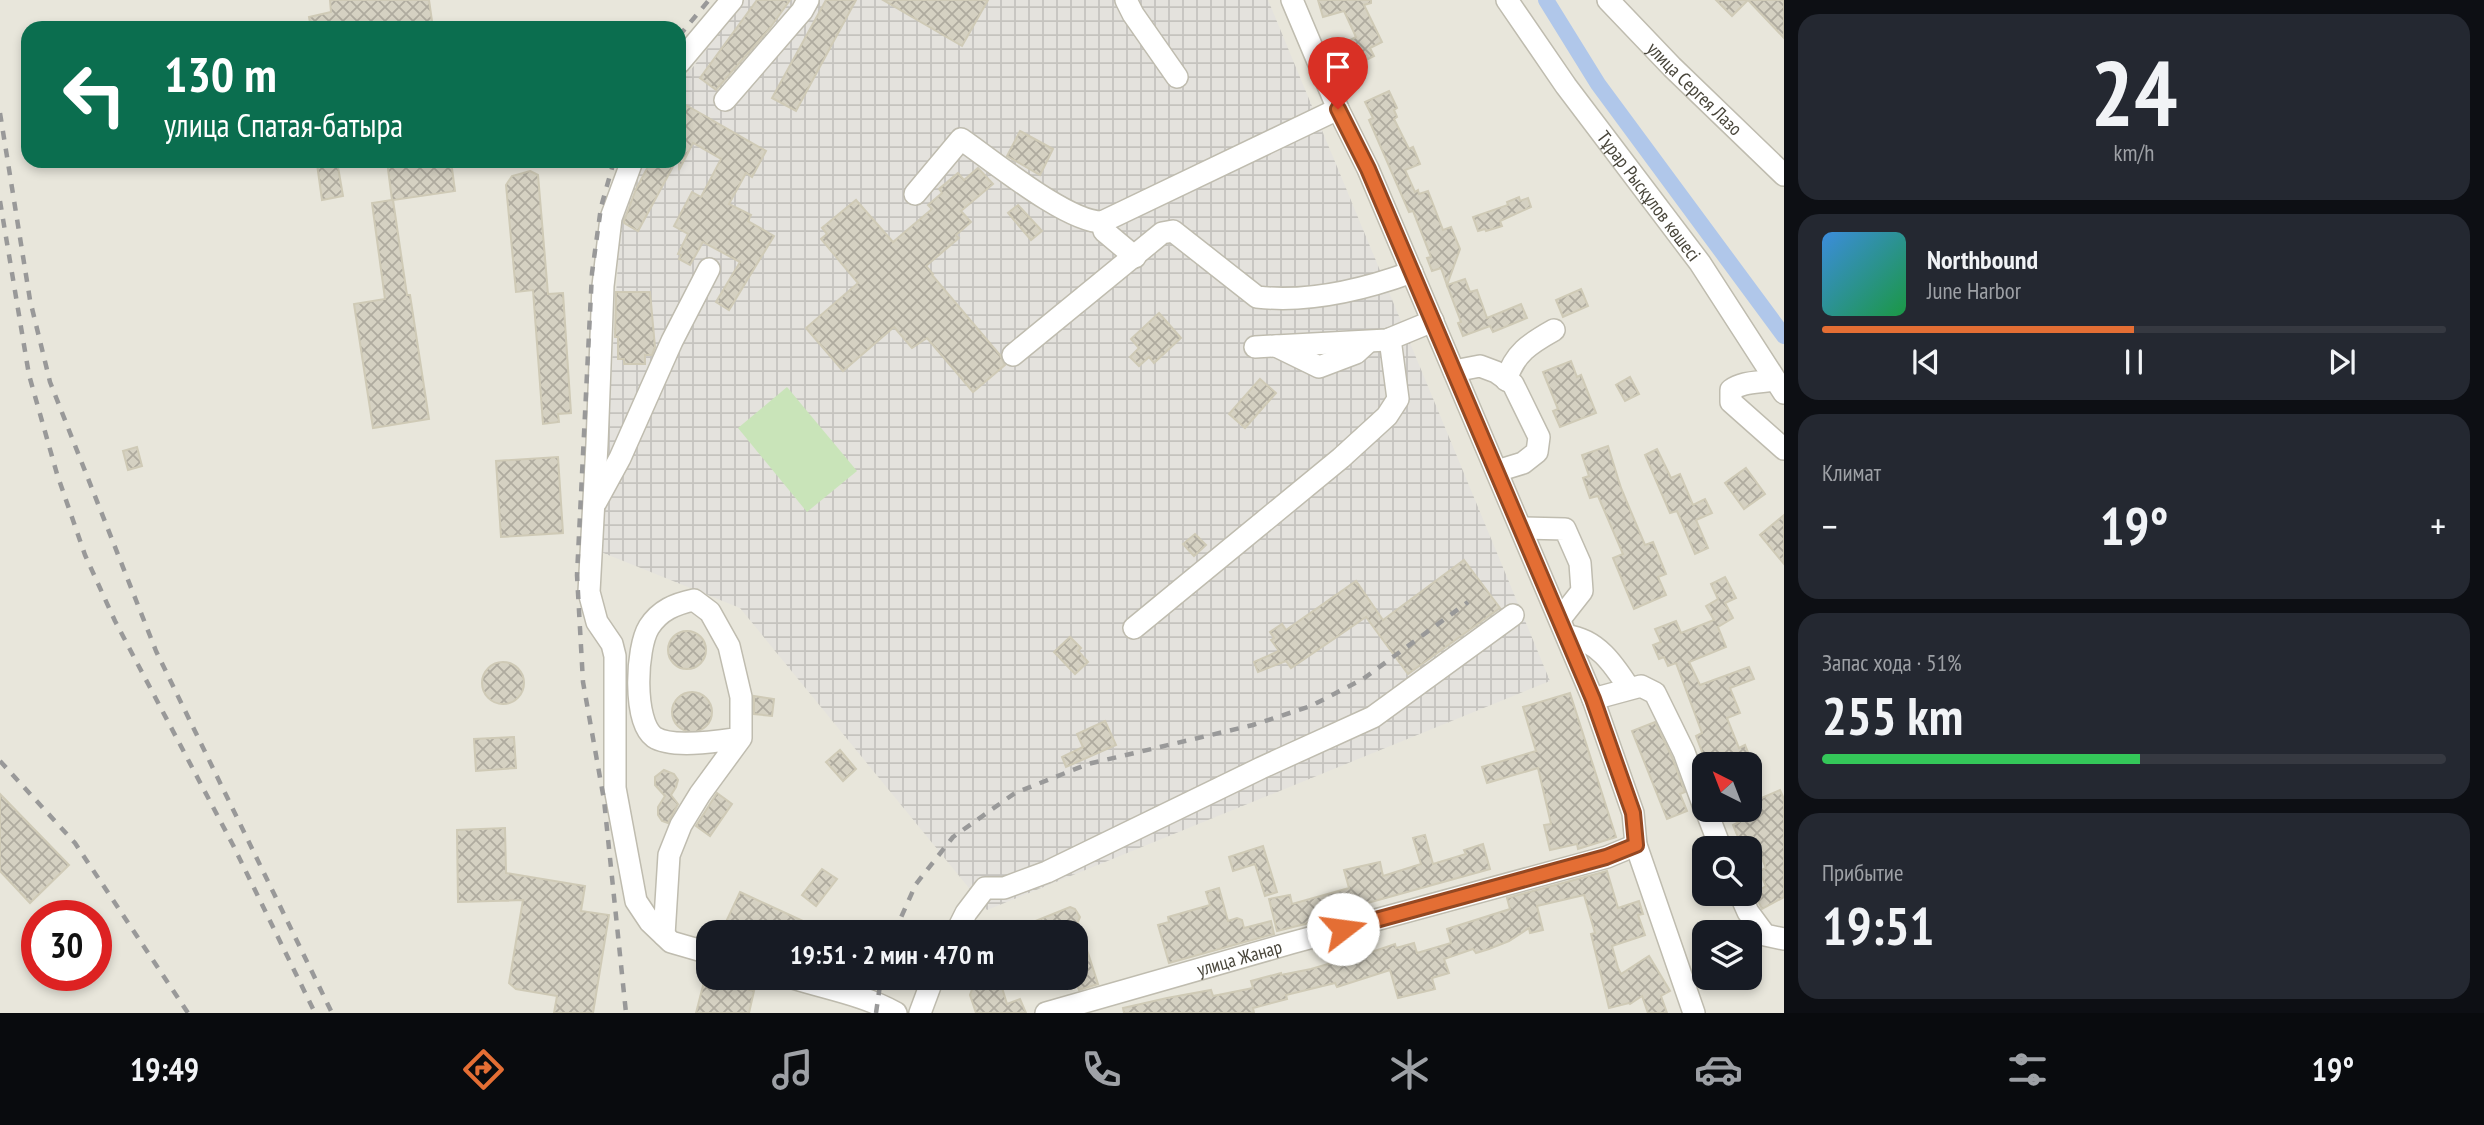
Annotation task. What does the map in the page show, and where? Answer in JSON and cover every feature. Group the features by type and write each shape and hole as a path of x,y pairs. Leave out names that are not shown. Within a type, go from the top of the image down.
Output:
{"street":[{"path":"686,55 732,0"},
{"path":"724,100 802,11 808,0"},
{"path":"1126,0 1133,15 1177,77"},
{"path":"1292,0 1338,109 1368,169 1593,699 1633,813 1636,845 1694,1013"},
{"name":"Тұрар Рысқұлов көшесі","path":"1507,0 1566,86 1700,263 1779,386"},
{"name":"улица Сергея Лазо","path":"1608,0 1672,67 1784,175"},
{"path":"915,194 961,139 1057,206 1088,222 1102,222 1338,109"},
{"path":"629,168 611,218 603,286 589,592 597,622 612,644 615,656 615,788 636,901 650,922 671,942 696,949"},
{"path":"1102,222 1104,231 1135,257"},
{"path":"1013,355 1162,233 1173,231 1257,298 1274,299 1351,291 1412,272"},
{"path":"594,507 709,269"},
{"path":"1264,346 1391,339 1433,321"},
{"path":"1506,380 1512,362 1521,352 1553,330"},
{"path":"1134,628 1341,458 1387,416 1398,398 1391,339"},
{"path":"1454,371 1480,366 1496,372 1513,384 1539,437 1537,452 1523,463 1497,471"},
{"path":"1779,386 1739,383 1731,390 1731,401 1784,449"},
{"path":"1521,528 1564,529 1580,563 1582,591 1564,628"},
{"path":"664,935 669,855 681,825 741,738 741,697 729,646 710,612 694,600 671,605 649,627 639,653 643,722 654,737 668,741 690,743 741,738"},
{"path":"962,920 985,888 1004,888 1046,872 1373,717 1513,615"},
{"path":"1564,628 1591,643 1606,656 1629,688"},
{"path":"1593,699 1641,686 1655,693 1692,774"},
{"name":"улица Жанар","path":"1046,1013 1606,857 1636,845"},
{"path":"1745,906 1765,935 1784,939"},
{"path":"844,990 896,1013"},
{"path":"920,1013 929,990"}],"shaded area":[{"path":"0,0 1784,0 1784,1013 0,1013"},
{"path":"745,0 1268,0 1550,681 987,910 740,608 601,552 621,210 638,168 686,168 686,76"}],"green space":[{"path":"787,387 857,471 807,512 738,428"}],"building":[{"path":"330,0 429,0 432,21 310,21 309,17 331,12"},
{"path":"757,0 790,0 770,28 716,90 700,78"},
{"path":"826,0 856,0 796,111 772,98"},
{"path":"883,0 988,0 962,46"},
{"path":"1318,0 1371,0 1371,3 1364,5 1382,42 1370,48 1374,56 1354,66 1343,44 1356,37 1344,11 1323,17"},
{"path":"1716,0 1748,0 1732,16"},
{"path":"1748,0 1784,0 1784,38"},
{"path":"1389,91 1397,108 1394,110 1397,117 1394,119 1409,149 1413,147 1420,164 1405,170 1415,192 1418,190 1419,194 1428,191 1443,230 1451,227 1460,249 1447,285 1441,268 1432,271 1427,258 1431,257 1413,211 1409,212 1369,120 1373,118 1365,102"},
{"path":"686,105 766,151 752,177 746,173 729,204 751,215 748,221 774,236 729,310 716,302 740,262 703,242 690,265 679,259 681,255 678,254 688,234 674,226 692,192 701,197 721,159 693,143 686,156"},
{"path":"1020,131 1053,149 1040,175 1007,156"},
{"path":"318,168 338,168 343,196 322,200"},
{"path":"388,168 452,168 455,191 393,200 429,419 373,428 354,304 385,299 372,203 392,200"},
{"path":"647,168 672,168 638,231 624,223 636,189"},
{"path":"978,168 993,184 961,211 971,222 956,235 959,238 926,266 1000,355 1005,365 973,392 927,338 912,348 894,327 843,371 806,328 858,283 821,239 827,234 822,228 856,200 893,242 932,209 928,205 942,193 939,189 958,173 964,180"},
{"path":"530,171 538,175 548,294 563,293 571,413 558,414 559,422 543,424 533,290 516,292 506,185 512,176"},
{"path":"1519,197 1520,201 1528,198 1531,207 1500,221 1502,226 1478,231 1473,217 1508,205 1507,202"},
{"path":"1018,205 1042,231 1031,240 1008,213"},
{"path":"1465,279 1470,292 1477,290 1487,318 1521,304 1527,318 1493,332 1490,326 1463,336 1458,323 1461,322 1447,285"},
{"path":"1581,289 1588,306 1563,317 1556,300"},
{"path":"616,292 650,292 655,347 652,355 645,355 645,364 624,364 624,359 618,359 618,337 615,337"},
{"path":"1159,313 1181,338 1154,363 1149,357 1139,366 1130,357 1139,348 1131,339"},
{"path":"1571,361 1577,377 1581,375 1596,413 1560,427 1553,411 1558,409 1543,372"},
{"path":"1630,377 1639,394 1625,401 1616,385"},
{"path":"1260,379 1276,393 1245,428 1229,414"},
{"path":"1608,446 1621,488 1645,545 1653,542 1666,574 1658,577 1666,595 1634,609 1613,558 1623,554 1598,496 1590,498 1583,478 1589,476 1582,455"},
{"path":"137,447 142,466 128,470 123,451"},
{"path":"1657,449 1671,478 1680,474 1693,505 1705,499 1712,513 1696,520 1708,548 1695,554 1677,511 1670,513 1645,455"},
{"path":"558,457 563,533 501,537 496,461"},
{"path":"1746,468 1765,494 1744,509 1725,483"},
{"path":"1784,515 1784,564 1760,535"},
{"path":"1195,534 1206,545 1194,556 1183,544"},
{"path":"1464,560 1500,608 1408,674 1366,617 1291,668 1286,661 1258,672 1254,662 1279,651 1271,640 1274,638 1270,632 1282,624 1286,630 1356,581 1383,620"},
{"path":"1725,577 1736,598 1725,603 1733,618 1718,627 1726,647 1689,662 1700,685 1749,667 1754,679 1730,688 1740,713 1727,718 1739,748 1745,745 1748,752 1702,752 1696,736 1702,733 1676,663 1668,666 1664,657 1659,659 1653,645 1661,642 1655,629 1676,621 1681,633 1714,620 1706,606 1718,599 1711,584"},
{"path":"687,631 700,637 706,650 700,663 687,669 674,663 668,650 674,637"},
{"path":"1070,637 1081,648 1078,651 1088,662 1075,674 1054,652"},
{"path":"503,662 518,668 524,683 518,698 503,704 488,698 482,683 488,668"},
{"path":"692,692 706,698 712,712 706,726 692,732 678,726 672,712 678,698"},
{"path":"1570,693 1616,837 1578,849 1577,844 1550,850 1544,825 1551,824 1538,768 1487,783 1482,767 1536,751 1523,707"},
{"path":"754,696 774,699 772,716 754,714"},
{"path":"1105,721 1116,745 1066,767 1062,757 1083,747 1077,734"},
{"path":"1655,722 1685,792 1680,794 1687,811 1667,819 1632,731"},
{"path":"514,737 516,768 476,771 474,739"},
{"path":"840,750 856,769 843,781 826,762"},
{"path":"664,770 674,774 678,780 671,795 678,804 668,823 662,821 658,815 658,807 665,796 655,785 655,777"},
{"path":"1780,790 1784,799 1784,897 1762,909 1762,888 1766,886 1762,870 1766,868 1762,858 1762,836 1738,836 1733,825 1739,822 1762,822 1762,798"},
{"path":"717,793 732,804 710,836 696,826"},
{"path":"0,794 69,865 33,900 27,900 0,871"},
{"path":"505,828 506,873 585,886 581,911 609,915 593,1013 554,1013 557,996 516,989 509,983 523,900 458,902 457,830"},
{"path":"1425,835 1433,864 1466,854 1464,850 1483,844 1490,869 1353,907 1354,912 1277,931 1269,899 1290,895 1292,904 1349,888 1344,870 1380,862 1383,876 1421,864 1413,838"},
{"path":"1263,846 1277,892 1265,896 1255,864 1233,871 1229,857"},
{"path":"822,869 837,879 816,906 802,895"},
{"path":"1607,871 1618,908 1639,901 1643,914 1638,915 1645,935 1612,946 1618,968 1621,974 1649,956 1670,991 1661,996 1667,1013 1648,1013 1642,996 1630,1004 1609,1008 1591,934 1595,933 1584,895 1537,906 1543,930 1530,933 1529,928 1509,941 1489,949 1476,953 1473,949 1444,959 1449,973 1432,978 1435,989 1398,998 1390,970 1337,987 1335,983 1286,995 1287,999 1253,1008 1254,1013 1124,1013 1123,1008 1167,998 1211,990 1213,996 1253,988 1251,981 1348,960 1395,944 1396,948 1414,943 1417,953 1451,943 1447,929 1510,909 1507,898"},
{"path":"1219,888 1228,921 1237,918 1242,920 1244,928 1271,921 1274,934 1169,963 1158,925 1169,922 1168,917 1210,905 1206,892"},
{"path":"740,892 801,920 727,920"},
{"path":"1070,907 1075,909 1080,917 1079,920 1038,920"},
{"path":"1088,953 1098,984 1088,987"},
{"path":"702,990 754,991 749,1013 696,1013"},
{"path":"972,990 1003,990 1007,1004 1020,999 1026,1013 976,1013 970,995"}],"waterway":[{"path":"1546,0 1598,84 1784,336"}],"railway":[{"path":"686,28 709,0"},
{"path":"0,113 30,300 50,382 156,651 332,1013"},
{"path":"612,168 601,207 592,273 577,575 583,682 604,800 626,1013"},
{"path":"0,201 29,375 57,474 85,555 115,621 233,845 315,1013"},
{"path":"900,920 916,884 953,837 1015,793 1088,764 1253,725 1311,706 1363,679 1468,602"},
{"path":"0,761 75,843 188,1013"},
{"path":"876,1013 879,990"}],"route":[{"path":"1338,109 1368,169 1576,657 1633,813 1636,845 1606,857 1343,929"}]}
